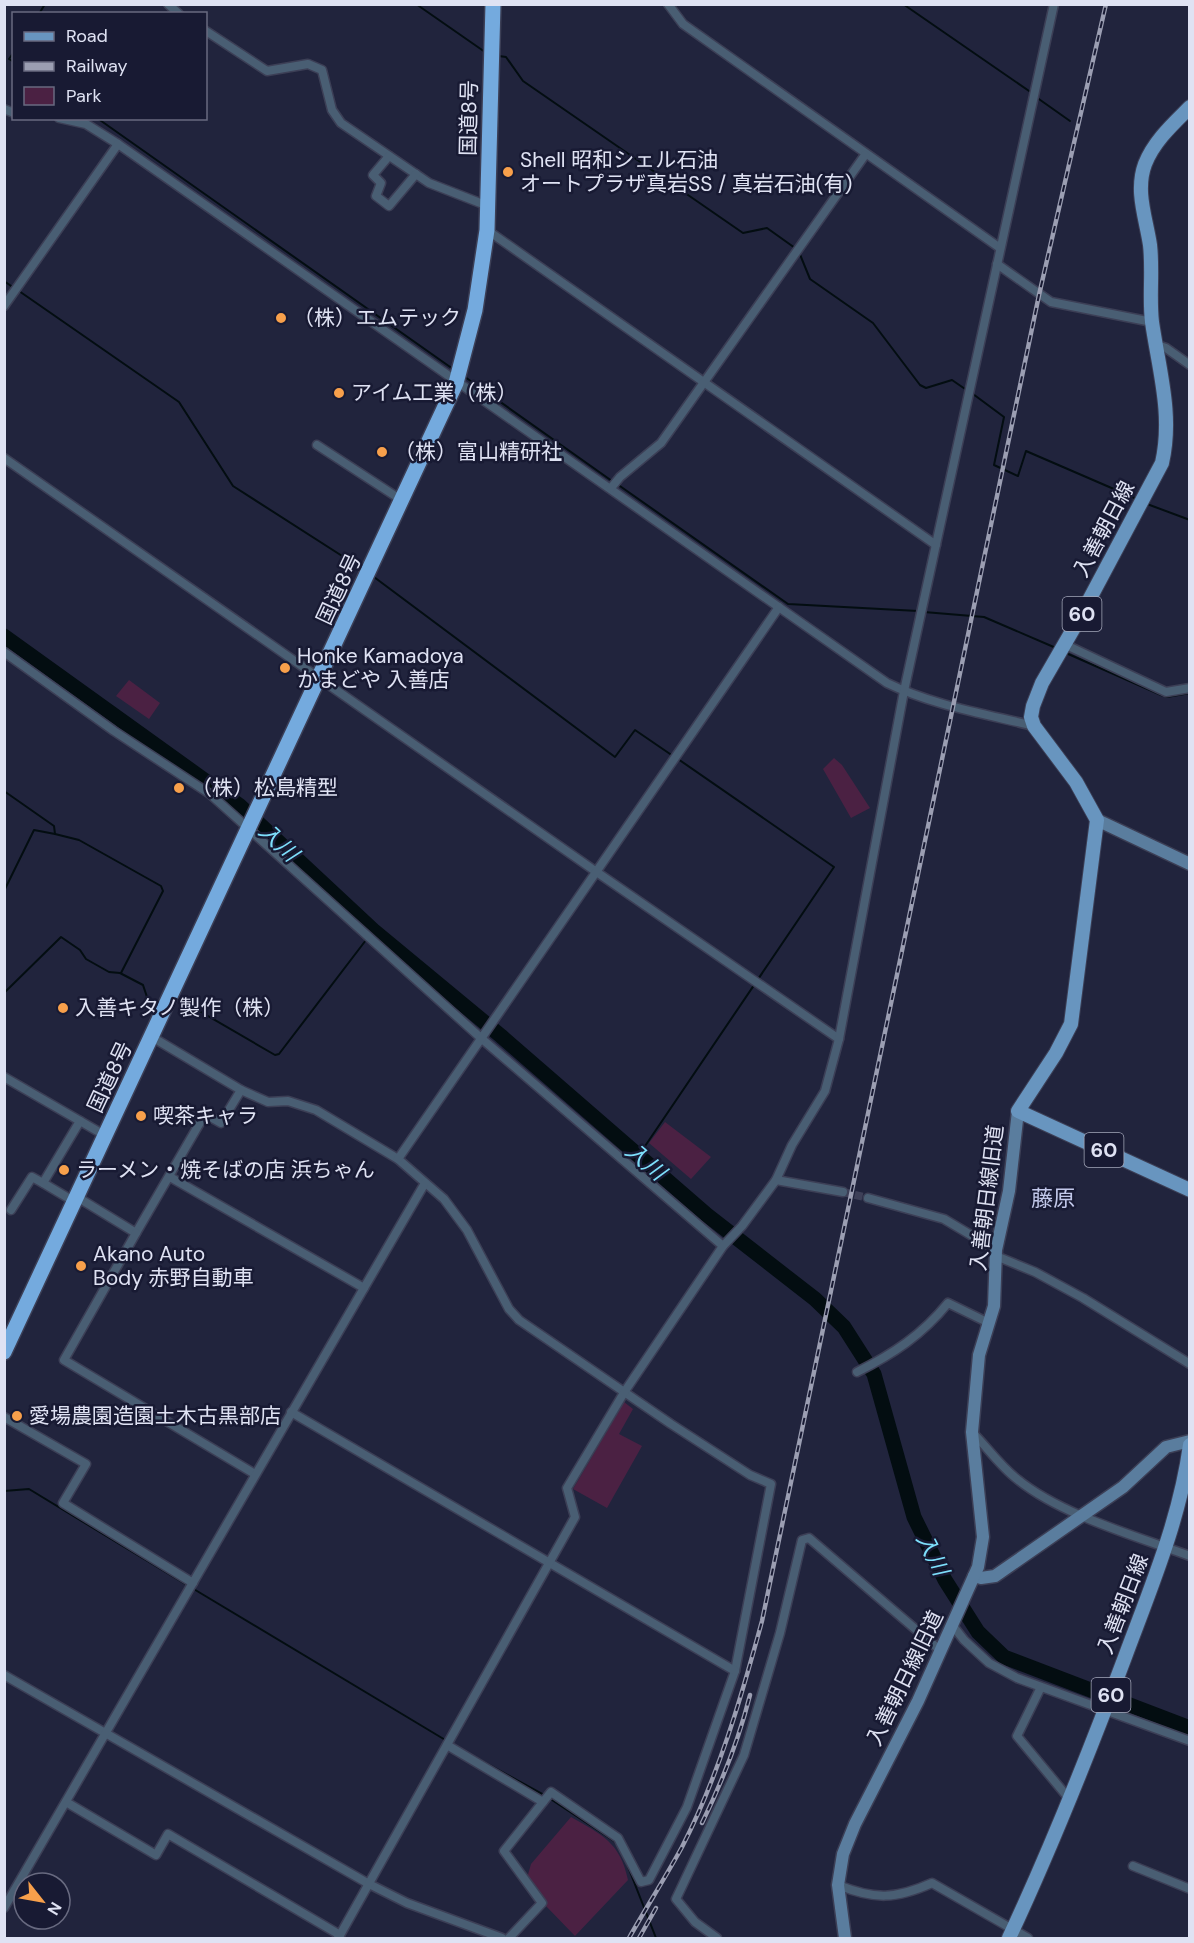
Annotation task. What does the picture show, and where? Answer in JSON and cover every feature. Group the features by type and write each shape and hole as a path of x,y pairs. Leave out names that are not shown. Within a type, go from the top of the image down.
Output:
{"highway":[{"name":"国道8号","path":"4,1353 321,678 456,383 475,310 487,230 493,4"}],"main road":[{"name":"入善朝日線","path":"1034,726 1031,717 1036,696 1128,530 1162,463 1167,434 1166,397 1152,322 1151,257 1140,184 1146,162 1155,145 1190,106"},
{"path":"1018,1110 1056,1053 1071,1024 1097,820 1076,782 1034,726"},
{"name":"60","path":"1018,1110 1190,1190"},
{"name":"入善朝日線","path":"1011,1934 1071,1801 1166,1547 1185,1484 1190,1443"}],"street":[{"path":"668,4 683,24 1000,248"},
{"path":"66,1802 156,1854 168,1834 339,1937 575,1517 567,1488 625,1391 723,1246 742,1226 776,1180 792,1145 825,1091 840,1039 904,691 1054,4"},
{"path":"207,32 267,71 308,64 322,70 332,110 342,123 429,183 489,207"},
{"path":"68,120 86,124 118,144 887,683 904,691 1034,726"},
{"path":"4,306 118,144"},
{"path":"611,488 620,477 655,451 706,382 865,154"},
{"path":"389,156 373,175 381,183 376,196 389,206 416,174"},
{"path":"487,230 936,545"},
{"path":"997,264 1051,302 1152,322"},
{"path":"1157,345 1166,348 1190,365"},
{"path":"317,445 403,501"},
{"path":"4,458 840,1039"},
{"path":"398,1159 780,607"},
{"path":"1064,645 1166,692 1190,688"},
{"path":"4,652 114,731 210,794 245,823 249,831 482,1039 723,1246"},
{"path":"1097,820 1190,864"},
{"path":"152,1037 241,1090 268,1102 288,1101 316,1110 398,1159 444,1199 467,1230 509,1309 519,1320 750,1475 771,1484 735,1671 687,1808 649,1880 641,1882 618,1838 551,1792 504,1851 542,1903 509,1938"},
{"path":"4,1077 106,1136"},
{"path":"241,1090 221,1123 206,1114 64,1360 255,1474"},
{"name":"入善朝日線旧道","path":"845,1938 838,1885 843,1854 855,1824 941,1652 978,1567 983,1538 972,1432 979,1355 994,1306 996,1253 1009,1191 1018,1110"},
{"path":"43,1183 80,1121"},
{"path":"11,1210 32,1177 136,1233"},
{"path":"170,1177 363,1288"},
{"path":"776,1180 843,1192"},
{"path":"4,1908 425,1183"},
{"path":"868,1198 944,1219 996,1253 1083,1298 1190,1364"},
{"path":"857,1372 916,1337 948,1303 989,1323"},
{"path":"291,1412 735,1671"},
{"path":"4,1417 86,1464 63,1503 193,1583"},
{"path":"972,1432 1016,1479 1081,1516 1190,1556"},
{"path":"974,1576 981,1578 995,1576 1124,1487 1166,1447 1190,1443"},
{"path":"717,1938 695,1922 676,1899 744,1755 780,1633 802,1540 809,1538 941,1652"},
{"path":"954,1622 963,1640 989,1663 1017,1678 1190,1742"},
{"path":"4,1675 369,1884 407,1903 502,1938"},
{"path":"1041,1687 1017,1736 1071,1801"},
{"path":"447,1745 543,1802"},
{"path":"1133,1866 1190,1889"},
{"path":"838,1885 862,1895 902,1896 932,1883 1011,1934 1028,1938"}],"green space":[{"path":"129,680 160,703 149,719 116,696"},
{"path":"834,758 842,765 870,808 851,818 823,769"},
{"path":"665,1122 711,1157 691,1179 649,1143"},
{"path":"624,1402 633,1409 619,1434 642,1446 607,1508 573,1489"},
{"path":"571,1817 601,1835 615,1848 625,1867 628,1880 575,1936 545,1905 527,1878 531,1864"}],"waterway":[{"path":"40,12 45,4"},
{"path":"416,4 485,52"},
{"path":"903,4 1032,93"},
{"path":"12,55 9,59 12,61"},
{"path":"499,56 506,57 523,81 743,233 767,228 795,248"},
{"path":"1036,97 1070,121"},
{"path":"100,120 453,369"},
{"path":"799,252 810,279 873,323 920,385 926,388 952,380 968,391"},
{"path":"4,281 14,288"},
{"path":"19,291 179,402 233,486 364,570"},
{"path":"465,377 612,481"},
{"path":"973,394 1004,417 994,465 1018,476 1026,451 1137,499"},
{"path":"617,484 788,604 918,611"},
{"path":"1147,504 1190,520"},
{"path":"374,577 615,757 635,730 673,756"},
{"path":"924,612 984,617 1056,648"},
{"name":"入川","path":"4,636 239,805 373,930 501,1036 707,1215 815,1299 844,1327 874,1374 914,1517 945,1580 978,1632 1004,1657 1190,1728"},
{"path":"1066,653 1167,697 1190,693"},
{"path":"639,1155 834,867 678,759"},
{"path":"4,791 54,826 55,834 79,840 161,886 163,891 121,973"},
{"path":"4,891 34,830 55,834"},
{"path":"4,993 61,937 80,950 86,959 109,972 120,973 143,985 149,1003 162,1000"},
{"path":"177,998 275,1055 279,1054 366,940"},
{"path":"4,1491 29,1489 187,1585"},
{"path":"192,1588 447,1741"},
{"path":"473,1756 544,1795"},
{"path":"549,1798 614,1841 618,1846"},
{"path":"627,1864 656,1938"}],"tunnel":[{"path":"843,1192 868,1198"}],"railway":[{"path":"629,1938 682,1847 707,1792 737,1707 762,1621 1039,295 1106,4"},
{"path":"702,1823 729,1760 750,1695"},
{"path":"639,1938 656,1908"}],"place":[{"name":"Shell 昭和シェル石油 オートプラザ真岩SS / 真岩石油(有)","path":"508,172"},
{"name":"（株）エムテック","path":"281,318"},
{"name":"アイム工業（株）","path":"339,393"},
{"name":"（株）富山精研社","path":"382,452"},
{"name":"Honke Kamadoya かまどや 入善店","path":"285,668"},
{"name":"（株）松島精型","path":"179,788"},
{"name":"入善キタノ製作（株）","path":"63,1008"},
{"name":"喫茶キャラ","path":"141,1116"},
{"name":"ラーメン・焼そばの店 浜ちゃん","path":"64,1170"},
{"name":"Akano Auto Body 赤野自動車","path":"81,1266"},
{"name":"愛場農園造園土木古黒部店","path":"17,1416"}],"district":[{"name":"藤原","path":"1053,1198"}]}
